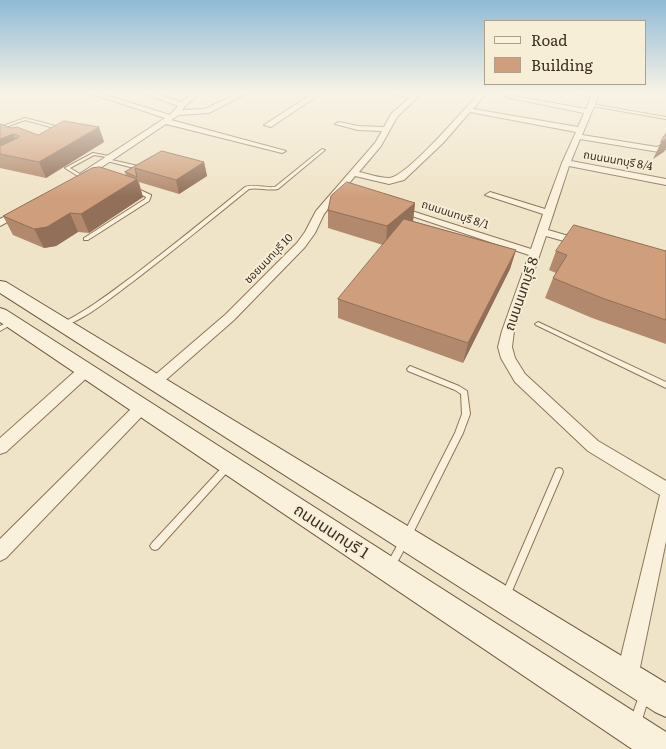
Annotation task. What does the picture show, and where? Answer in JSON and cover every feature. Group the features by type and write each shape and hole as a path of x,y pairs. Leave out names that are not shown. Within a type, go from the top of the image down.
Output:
{"main road":[{"path":"0,286 155,380 647,689"},
{"name":"ถนนนนทบุรี 1","path":"4,322 86,370 388,569 632,735 662,749"}],"street":[{"path":"73,182 87,176 157,127"},
{"path":"203,127 282,151"},
{"path":"353,127 387,129"},
{"path":"353,173 389,181 401,178 451,127"},
{"path":"549,127 649,149 659,150 666,145"},
{"name":"ถนนนนทบุรี 8","path":"581,127 566,163 544,232 508,331 505,347 508,358 520,378 593,446 666,490"},
{"name":"ซอยนนทบุรี 10","path":"155,380 230,317 301,245 310,233 316,216 342,194 353,173 378,144 387,129"},
{"name":"ถนนนนทบุรี 8/4","path":"566,163 666,182"},
{"path":"490,195 550,213"},
{"path":"3,223 31,205"},
{"name":"ถนนนนทบุรี 8/1","path":"384,206 536,254"},
{"path":"544,232 591,246"},
{"path":"0,447 86,370"},
{"path":"0,552 142,407"},
{"path":"647,689 666,500"}],"lane":[{"path":"54,127 65,130"},
{"path":"64,324 81,317 104,301 171,250 247,188 254,186 270,189 276,188 323,150"},
{"path":"87,176 67,168 93,154 136,167"},
{"path":"86,238 147,200 149,196 128,188"},
{"path":"538,324 666,385"},
{"path":"388,569 460,433 466,414 464,393 457,388 410,369"},
{"path":"155,546 229,465"},
{"path":"504,600 559,472"},
{"path":"632,735 647,689"}],"building":[{"path":"0,127 17,127 38,135 53,127 99,127 39,162 0,154 0,146 19,136 13,134 0,139"},
{"path":"162,151 204,162 176,180 135,168 137,177 125,172"},
{"path":"100,167 137,179 81,214 70,213 47,227 34,229 3,216 92,168"},
{"path":"347,182 415,203 387,226 328,210 331,196"},
{"path":"404,219 516,250 468,343 338,299"},
{"path":"574,225 666,251 666,320 602,298 553,278 567,255 556,251"}]}
